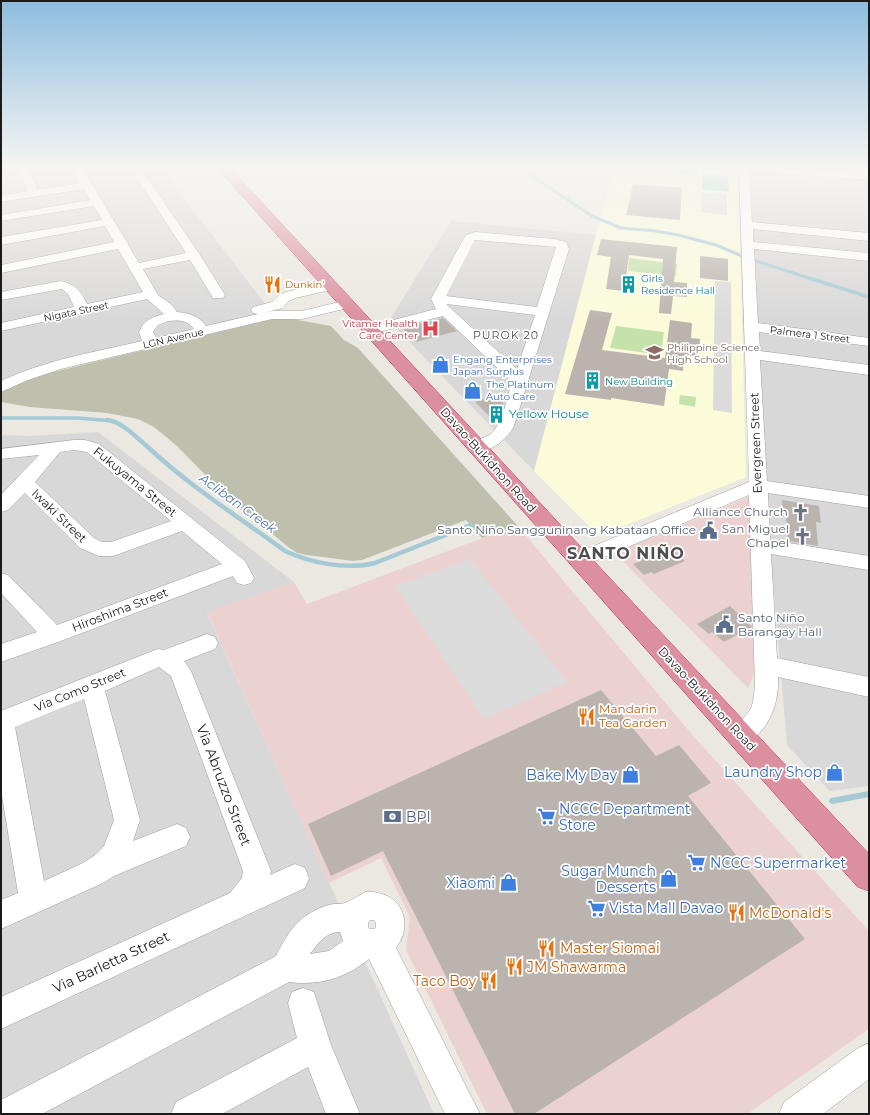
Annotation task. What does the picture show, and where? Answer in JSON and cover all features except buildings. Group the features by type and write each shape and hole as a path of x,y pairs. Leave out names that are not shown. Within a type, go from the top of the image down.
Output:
{"highway":[{"name":"Davao-Bukidnon Road","path":"269,218 579,560 869,876"}],"street":[{"path":"108,218 152,296 167,308 173,316"},
{"path":"169,218 194,255 218,295"},
{"name":"Evergreen Street","path":"740,735 752,726 761,714 765,702 766,665 757,485 747,218"},
{"path":"1,241 110,222"},
{"path":"747,225 869,237"},
{"path":"476,447 497,438 502,433 520,381 543,312 563,249 562,245 554,243 483,236 472,237 438,299 441,307 520,381"},
{"path":"1,268 123,244"},
{"path":"748,245 869,257"},
{"path":"136,267 194,255"},
{"path":"1,296 67,285 71,287 82,309"},
{"name":"LGN Avenue","path":"1,375 32,364 65,360 199,328 274,306 291,295 330,286"},
{"path":"152,296 151,311 156,321"},
{"name":"Nigata Street","path":"1,327 82,309 152,296"},
{"path":"438,299 543,312"},
{"path":"282,301 292,314"},
{"name":"LGN Avenue","path":"199,328 272,315 306,314 347,304"},
{"path":"370,330 446,311"},
{"path":"149,340 146,332 148,325 173,316 190,319 199,328"},
{"name":"Palmera 1 Street","path":"752,327 869,342"},
{"path":"753,355 869,370"},
{"name":"LGN Avenue","path":"1,387 65,360"},
{"name":"Fukuyama Street","path":"1,454 80,445 93,448 185,523 241,572"},
{"path":"1,506 25,482 54,448"},
{"name":"Iwaki Street","path":"25,482 87,543 98,549 112,549 185,523"},
{"path":"579,560 757,485 869,502"},
{"path":"760,545 869,563"},
{"name":"Hiroshima Street","path":"1,653 241,572"},
{"path":"1,580 53,636"},
{"name":"Via Como Street","path":"1,722 161,658 207,643"},
{"name":"Via Abruzzo Street","path":"161,658 171,661 180,671 257,871 255,884 230,907"},
{"path":"766,665 869,687"},
{"path":"92,686 127,820 115,854 104,866"},
{"path":"1,722 33,900"},
{"path":"1,915 93,873 104,866 177,837"},
{"name":"Via Barletta Street","path":"1,1013 296,878"},
{"path":"287,967 296,947 319,923 337,916 366,935 463,1114"},
{"path":"8,1114 287,967 311,969 323,968 335,964 350,955 366,935"},
{"path":"303,1003 315,1046 342,1114"},
{"path":"188,1114 315,1046"},
{"path":"796,1114 869,1059"}],"shaded area":[{"path":"1,218 199,218 276,318 58,370 1,392"},
{"name":"Philippine Science High School","path":"600,218 739,218 746,477 599,536 534,471"},
{"path":"751,218 869,218 869,786 830,791 787,745 768,522"},
{"path":"451,221 596,235 534,471 389,321"},
{"path":"715,281 731,282 732,413 713,410"},
{"path":"281,317 331,326 344,340 358,348 517,525 482,538 466,520 362,560 353,561 297,553 224,494 177,446 154,427 138,419 107,413 30,407 1,402 1,392 41,375"},
{"path":"98,432 294,582 207,613 434,1114 1,1114 1,435 31,436"},
{"path":"749,497 756,661 752,679 748,688 615,553"},
{"path":"517,525 689,731 869,931 869,1029 747,1114 487,1114 406,950 410,917 381,858 329,883 207,612 294,582 307,604"},
{"path":"470,559 567,682 484,719 395,586"}],"green space":[{"path":"629,258 677,264 676,276 628,271"},
{"path":"616,326 664,332 661,355 610,348"},
{"path":"680,395 696,397 695,407 679,404"}],"waterway":[{"path":"597,218 621,228 656,231 716,245 744,257"},
{"path":"753,260 812,279"},
{"path":"809,278 869,297"},
{"name":"Acliban Creek","path":"1,418 78,418 112,421"},
{"name":"Acliban Creek","path":"107,420 113,421 124,427 182,476 285,551 306,559 329,564 353,566 375,563 471,525"},
{"name":"Acliban Creek","path":"832,801 869,794"}],"place":[{"name":"Dunkin'","path":"272,284"},
{"name":"Girls Residence Hall","path":"628,284"},
{"name":"Vitamer Health Care Center","path":"431,329"},
{"name":"Philippine Science High School","path":"654,353"},
{"name":"Engang Enterprises Japan Surplus","path":"440,365"},
{"name":"New Building","path":"592,381"},
{"name":"The Platinum Auto Care","path":"473,390"},
{"name":"Yellow House","path":"496,414"},
{"name":"Alliance Church","path":"801,512"},
{"name":"Santo Niño Sangguninang Kabataan Office","path":"709,530"},
{"name":"San Miguel Chapel","path":"802,536"},
{"name":"Santo Niño Barangay Hall","path":"725,625"},
{"name":"Mandarin Tea Garden","path":"586,716"},
{"name":"Laundry Shop","path":"835,772"},
{"name":"Bake My Day","path":"630,775"},
{"name":"BPI","path":"393,817"},
{"name":"NCCC Department Store","path":"546,817"},
{"name":"NCCC Supermarket","path":"697,863"},
{"name":"Sugar Munch Desserts","path":"669,879"},
{"name":"Xiaomi","path":"508,883"},
{"name":"Vista Mall Davao","path":"596,908"},
{"name":"McDonald's","path":"736,913"},
{"name":"Master Siomai","path":"547,948"},
{"name":"JM Shawarma","path":"514,967"},
{"name":"Taco Boy","path":"489,981"}],"district":[{"name":"PUROK 20","path":"506,335"},
{"name":"SANTO NIÑO","path":"626,553"}]}
